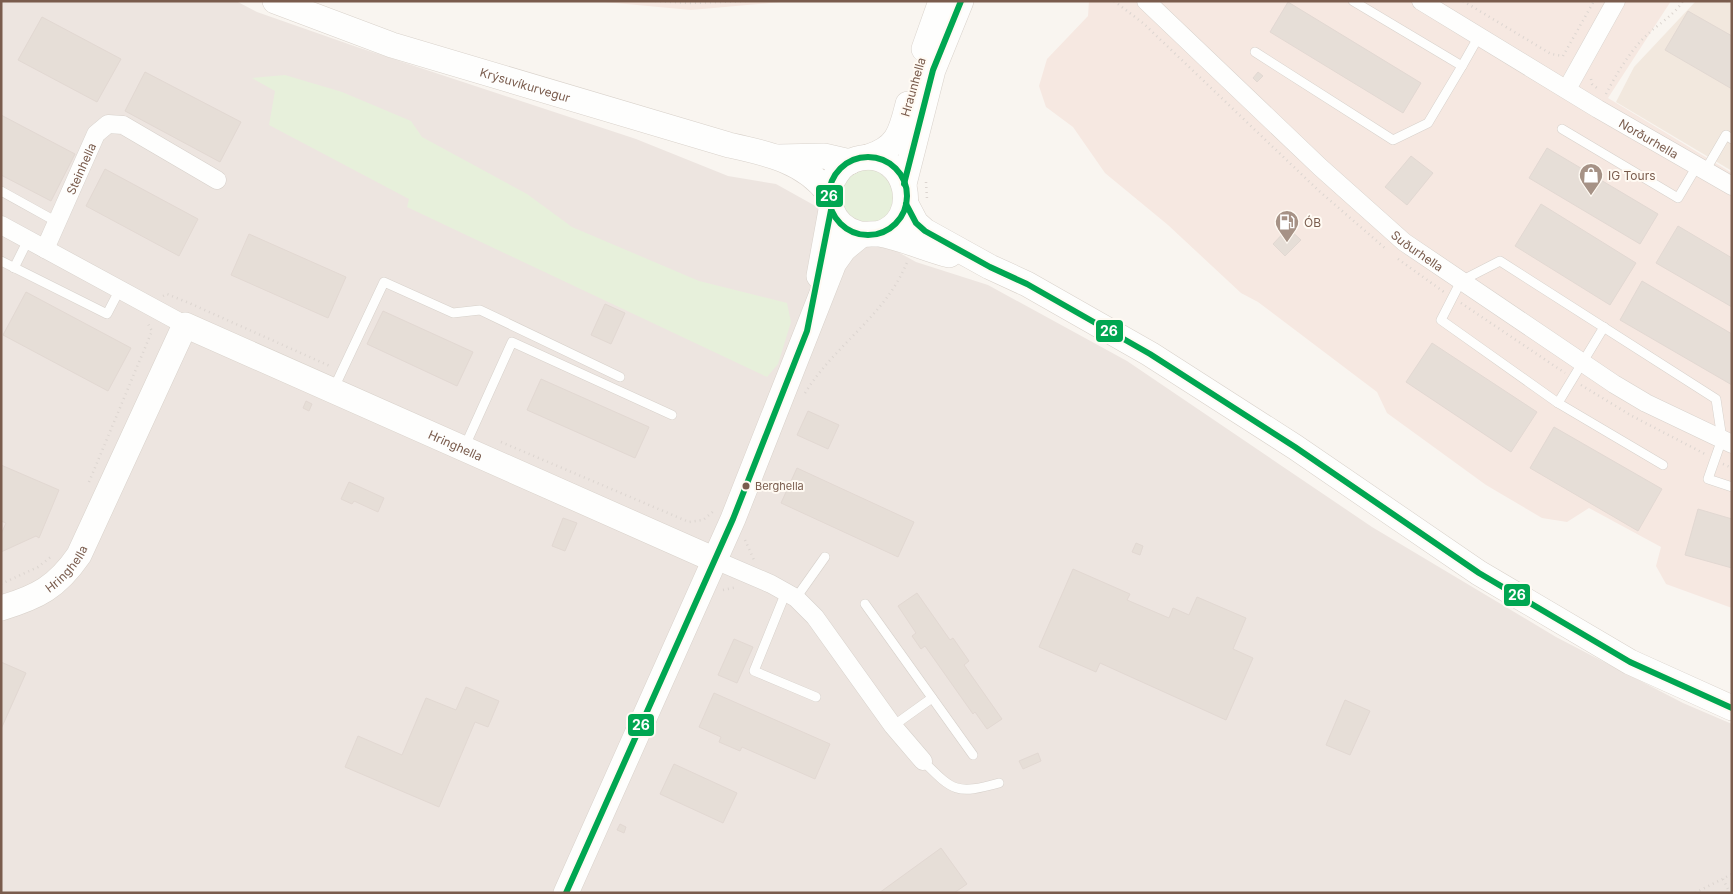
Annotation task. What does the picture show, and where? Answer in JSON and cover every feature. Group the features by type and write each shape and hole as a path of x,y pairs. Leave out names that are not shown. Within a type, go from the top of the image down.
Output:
{"street":[{"name":"Krýsuvíkurvegur","path":"275,1 392,45 729,145 779,156 824,156 859,160"},
{"name":"Hraunhella","path":"859,160 886,151 899,135 941,1"},
{"name":"Hraunhella","path":"912,188 933,70 961,1"},
{"name":"Suðurhella","path":"1146,1 1376,218 1404,242 1646,403 1727,442"},
{"name":"Norðurhella","path":"1421,1 1598,109 1732,186"},
{"path":"1563,86 1604,1"},
{"path":"1563,86 1616,1"},
{"name":"Steinhella","path":"45,249 96,134 108,124 123,125 217,180"},
{"name":"Krýsuvíkurvegur","path":"779,156 811,175 830,202"},
{"path":"807,331 835,175 859,160 882,160 891,165 912,188 911,216 919,237"},
{"path":"566,893 715,560 745,498 807,331 838,255 869,234 896,223 912,188"},
{"path":"830,202 844,227 869,234 919,237 1027,284 1150,354 1295,447 1479,573 1560,622 1630,662 1732,708"},
{"path":"1,225 150,306 187,314"},
{"name":"Hringhella","path":"1,608 36,596 52,587 71,566 101,508 187,314 337,381 464,448 715,560"},
{"path":"715,560 791,595 815,616 893,726 923,761"}],"lane":[{"path":"1353,1 1462,66"},
{"path":"1255,52 1393,140 1428,123 1480,36"},
{"path":"1562,129 1678,198 1726,136 1732,139"},
{"path":"1,191 57,222"},
{"path":"14,268 28,240"},
{"path":"1,261 107,314 120,289"},
{"path":"1663,464 1558,403 1441,320 1461,281 1500,261 1716,399 1727,442 1708,479 1732,487"},
{"path":"337,381 384,282 453,313 480,310 620,376"},
{"path":"1558,403 1604,328"},
{"path":"464,448 512,342 672,415"},
{"path":"816,698 754,671 791,595 825,557"},
{"path":"865,604 973,755"},
{"path":"893,726 932,698"},
{"path":"923,761 944,783 964,791 999,783"}],"path":[{"path":"655,1 692,3 748,1"},
{"path":"1463,1 1551,54 1558,57 1563,56"},
{"path":"1606,94 1624,63 1647,34 1677,9 1683,1"},
{"path":"1727,1 1732,4"},
{"path":"1592,74 1592,84 1614,99"},
{"path":"802,397 823,366 889,298 928,217 912,188"},
{"path":"86,490 152,331 144,317 150,306"},
{"path":"187,314 337,381"},
{"path":"500,442 689,522 703,520 714,510"},
{"path":"717,594 724,589 743,586 751,576 755,563 744,537"},
{"path":"1,584 38,567 53,555"},
{"path":"1695,893 1732,874"},
{"path":"1722,879 1730,893"}],"shaded area":[{"path":"1,1 236,1 257,12 357,47 636,139 728,176 776,184 916,262 988,285 1127,361 1372,527 1556,637 1683,703 1732,724 1732,893 1,893"},
{"path":"594,1 792,1 691,10"},
{"path":"1089,1 1671,1 1608,98 1732,173 1732,608 1666,584 1656,566 1661,547 1589,508 1567,522 1542,518 1486,485 1387,413 1377,392 1258,302 1241,293 1168,225 1105,173 1073,127 1046,107 1039,86 1047,59 1088,16"},
{"path":"1696,1 1732,1 1732,171 1616,102 1634,67"}],"green space":[{"path":"285,75 342,92 411,121 422,137 527,194 572,227 699,281 787,303 791,322 778,364 767,377 407,207 409,199 269,125 275,91 252,78"},
{"path":"877,169 896,189 889,216 868,226 843,213 839,190 854,171"}],"building":[{"path":"1288,2 1421,83 1403,113 1270,32"},
{"path":"1688,11 1732,36 1732,89 1665,50"},
{"path":"42,17 121,59 97,102 18,60"},
{"path":"145,72 241,122 220,162 125,111"},
{"path":"1258,72 1263,76 1257,82 1253,78"},
{"path":"1,115 75,154 51,201 1,175"},
{"path":"1547,148 1658,214 1640,244 1529,178"},
{"path":"1411,156 1433,173 1407,205 1385,187"},
{"path":"105,169 198,219 179,256 86,206"},
{"path":"1541,204 1636,263 1610,305 1515,246"},
{"path":"1678,226 1732,258 1732,307 1656,263"},
{"path":"1288,228 1301,240 1285,256 1273,244"},
{"path":"249,234 346,277 328,318 231,275"},
{"path":"1642,281 1732,334 1732,385 1620,320"},
{"path":"26,292 131,348 108,391 3,335"},
{"path":"605,304 625,313 611,344 591,335"},
{"path":"383,311 473,352 457,386 367,344"},
{"path":"1432,343 1537,412 1511,452 1406,382"},
{"path":"541,379 649,427 635,458 527,410"},
{"path":"306,401 312,404 309,411 303,408"},
{"path":"808,411 839,425 828,449 797,435"},
{"path":"1554,427 1662,489 1638,531 1530,468"},
{"path":"1,465 59,490 39,538 36,536 1,552 1,534 6,523 1,521"},
{"path":"797,468 914,522 898,557 781,503"},
{"path":"349,482 384,498 378,512 354,501 352,504 341,499"},
{"path":"1698,509 1732,519 1732,568 1685,555"},
{"path":"563,518 577,523 565,551 552,546"},
{"path":"1136,543 1143,546 1140,555 1132,552"},
{"path":"1073,569 1130,594 1127,600 1169,618 1173,608 1189,615 1197,597 1246,618 1233,649 1253,658 1226,720 1100,663 1096,672 1039,647"},
{"path":"917,593 950,640 953,638 969,661 964,665 1002,719 987,729 975,712 973,714 925,646 921,649 912,636 916,633 898,606"},
{"path":"734,639 753,647 737,683 718,675"},
{"path":"1,662 26,673 1,729"},
{"path":"466,687 499,701 488,727 475,722 439,807 345,767 358,736 402,755 426,698 456,710"},
{"path":"714,693 830,744 815,779 742,747 740,751 719,742 721,737 699,727"},
{"path":"1345,700 1370,711 1350,755 1326,745"},
{"path":"1038,753 1041,761 1023,769 1019,761"},
{"path":"674,764 737,793 723,823 660,794"},
{"path":"620,824 626,827 624,833 617,830"},
{"path":"941,848 967,884 954,893 879,893"}],"transit line":[{"name":"26","path":"904,184 933,70 961,1"},
{"name":"26","path":"868,157 883,160 900,174 904,181 907,196 904,211 890,228 883,232 868,235 853,232 836,218 832,211 829,196 832,181 846,164 853,160 868,157"},
{"name":"26","path":"906,204 916,223 925,231 990,267 1027,284 1150,354 1295,447 1479,573 1630,662 1732,708"},
{"name":"26","path":"566,893 733,519 807,331 831,210"}],"place":[{"name":"IG Tours","path":"1591,196"},
{"name":"ÓB","path":"1287,243"},
{"name":"Berghella","path":"746,486"}]}
